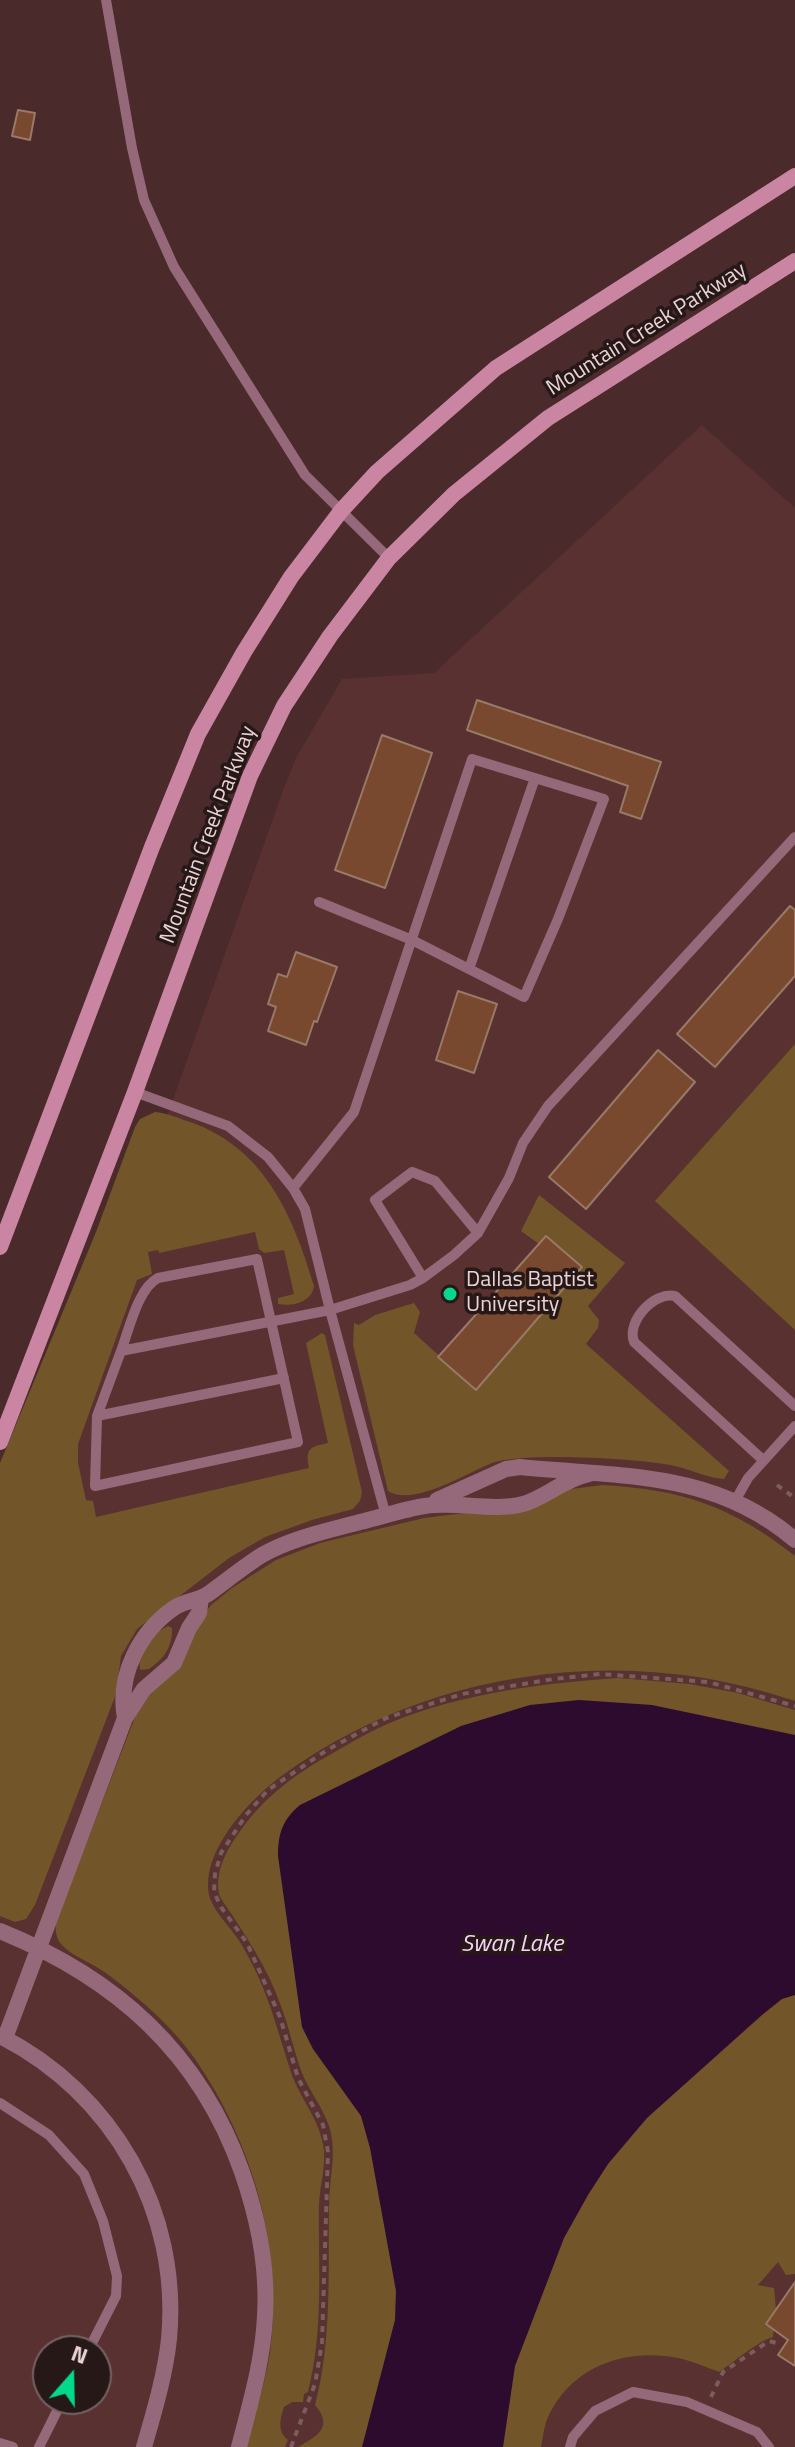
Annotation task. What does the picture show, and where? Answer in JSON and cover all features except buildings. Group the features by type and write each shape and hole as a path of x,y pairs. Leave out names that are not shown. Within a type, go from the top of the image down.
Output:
{"main road":[{"name":"Mountain Creek Parkway","path":"0,1247 198,734 291,577 341,511 377,472 496,368 795,176"},
{"name":"Mountain Creek Parkway","path":"0,1442 135,1092 250,776 284,706 330,636 389,558 454,494 548,418 795,261"}],"street":[{"path":"421,1507 506,1469 520,1467 634,1475 675,1481 735,1501 795,1540"},
{"path":"125,1718 121,1697 136,1647 154,1624 176,1606 201,1598 223,1580 285,1544 421,1507 442,1504 496,1507 526,1503 563,1482 589,1474"},
{"path":"144,2447 169,2338 169,2282 155,2218 136,2168 124,2144 110,2127 41,2060 2,2042 125,1718 144,1689 174,1663 199,1613 201,1598"},
{"path":"0,1931 75,1966 107,1988 161,2036 187,2067 223,2125 256,2219 265,2312 261,2359 239,2447"}],"lane":[{"path":"106,0 144,200 174,267 305,475 389,558"},
{"path":"293,1188 354,1112 412,940 472,759 604,799 524,997 412,940 319,902"},
{"path":"469,969 535,778"},
{"path":"121,1351 330,1310 410,1285 454,1255 478,1233 509,1178 523,1143 548,1106 795,837"},
{"path":"135,1092 228,1126 268,1157 293,1188 305,1209 386,1516"},
{"path":"423,1278 375,1200 394,1183 412,1172 435,1181 478,1233"},
{"path":"257,1259 273,1321 298,1442 95,1486 97,1416 143,1293 150,1282 257,1259"},
{"path":"763,1460 634,1342 633,1325 657,1297 667,1294 675,1296 795,1406"},
{"path":"97,1416 284,1378"},
{"path":"735,1501 748,1478 795,1426"},
{"path":"0,2103 49,2135 84,2174 103,2221 117,2276 116,2296 96,2335"},
{"path":"570,2447 573,2437 595,2411 633,2392 687,2402 757,2432 769,2447"},
{"path":"39,2447 55,2415"},
{"path":"0,2443 13,2447"}],"path":[{"path":"777,1485 795,1498"},
{"path":"291,2447 315,2384 322,2343 328,2152 323,2125 298,2078 280,2017 247,1943 214,1892 221,1853 246,1815 268,1790 327,1750 386,1718 462,1694 600,1674 708,1682 795,1706"},
{"path":"705,2410 723,2372 769,2341 780,2344"}],"shaded area":[{"name":"Dallas Baptist University","path":"702,425 795,508 795,2447 0,2447 0,1585 284,788 297,756 342,679 434,673"},
{"path":"795,1044 795,1330 655,1201"},
{"path":"155,1112 190,1122 216,1134 257,1167 285,1210 314,1286 306,1300 290,1305 278,1304 278,1298 294,1294 284,1250 264,1253 259,1249 255,1232 159,1253 158,1250 148,1252 152,1274 137,1280 78,1444 78,1463 86,1500 93,1501 96,1517 309,1468 310,1450 328,1443 306,1343 322,1333 325,1335 362,1492 360,1501 353,1509 265,1537 229,1558 137,1629 121,1656 116,1694 35,1905 26,1919 15,1922 0,1916 0,1463 96,1232 135,1127 140,1119"},
{"path":"539,1195 625,1263 588,1306 599,1320 598,1328 586,1344 729,1471 724,1479 654,1462 579,1457 528,1458 492,1463 425,1492 399,1495 388,1491 353,1345 354,1323 359,1325 375,1315 414,1303 420,1312 414,1333 477,1390 581,1267 546,1236 539,1244 521,1231"},
{"path":"603,1485 658,1491 705,1504 749,1525 795,1556 795,1701 730,1683 663,1673 595,1671 528,1676 462,1690 398,1711 337,1740 280,1777 233,1824 215,1854 210,1870 208,1885 211,1901 242,1946 262,1986 294,2081 321,2134 324,2159 319,2204 318,2322 308,2392 304,2394 303,2402 292,2402 284,2407 280,2425 288,2440 285,2447 246,2447 268,2365 273,2315 268,2237 248,2162 215,2092 186,2046 128,1990 62,1945 56,1934 56,1922 135,1717 211,1605 232,1588 276,1560 320,1543 424,1518"},
{"path":"168,1626 172,1628 172,1635 166,1652 149,1669 140,1670 139,1656 159,1631"},
{"name":"Swan Lake","path":"618,1678 690,1684 738,1693 795,1710 795,2274 786,2275 778,2262 758,2285 774,2288 776,2310 773,2337 753,2347 719,2372 683,2359 658,2356 620,2359 602,2365 586,2373 558,2399 547,2420 541,2447 298,2447 323,2426 321,2413 315,2405 327,2331 333,2160 331,2133 302,2073 270,1979 220,1897 218,1879 223,1862 250,1818 282,1786 320,1760 385,1725 475,1697 532,1686"}],"water":[{"name":"Swan Lake","path":"579,1700 652,1705 795,1735 795,1995 782,1999 762,2015 647,2118 608,2164 564,2238 515,2366 503,2447 362,2447 395,2320 396,2291 370,2148 361,2116 313,2049 302,2027 278,1856 280,1833 289,1816 300,1805 461,1726 530,1705"}],"place":[{"name":"Dallas Baptist University","path":"450,1294"}]}
